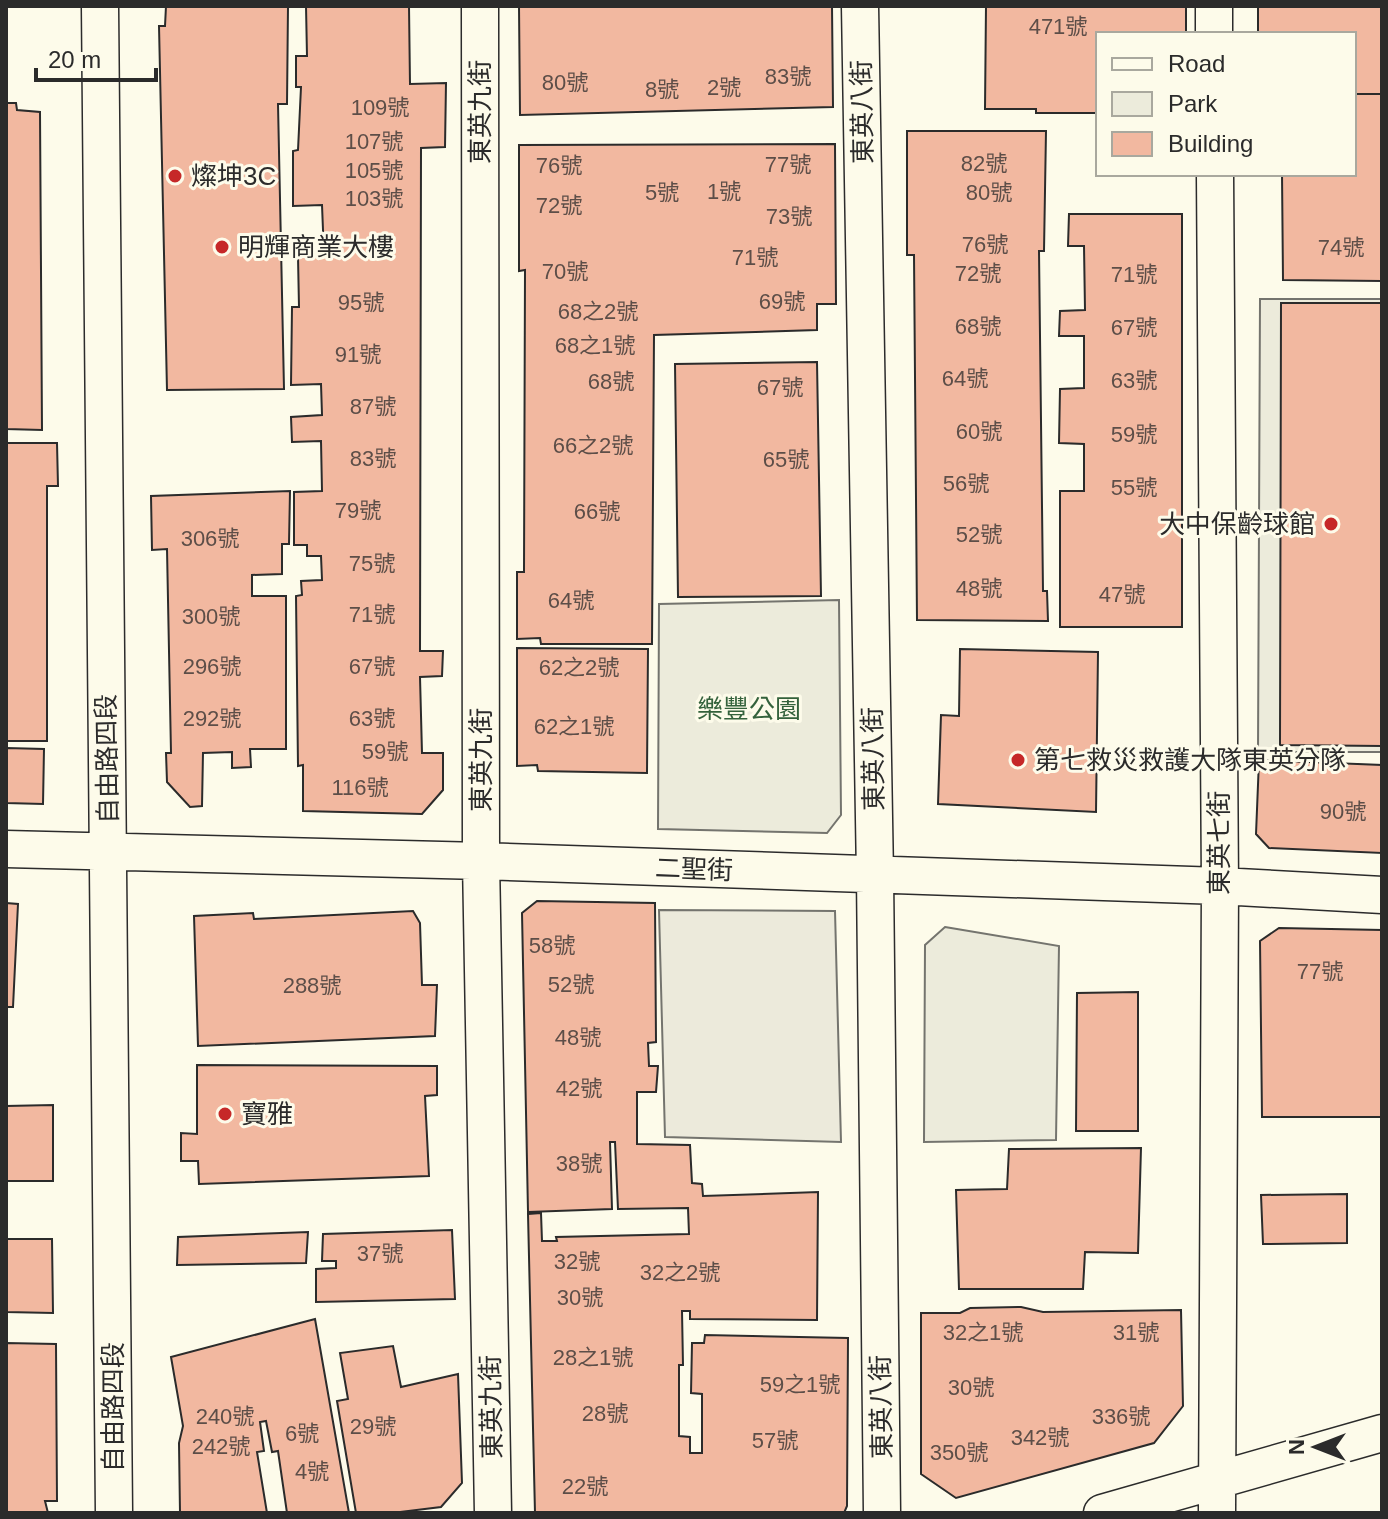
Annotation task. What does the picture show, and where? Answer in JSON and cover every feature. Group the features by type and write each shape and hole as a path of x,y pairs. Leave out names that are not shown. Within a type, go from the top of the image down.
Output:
{"street":[{"name":"自由路四段","path":"100,6 114,1513"},
{"name":"東英九街","path":"480,6 481,861 493,1513"},
{"name":"東英八街","path":"860,6 882,1513"},
{"path":"1214,6 1214,32"},
{"name":"東英七街","path":"1215,176 1220,886 1217,1496"},
{"name":"二聖街","path":"6,849 481,861 1220,886 1382,895"},
{"path":"1102,1513 1217,1496 1382,1433"}],"green space":[{"name":"大中保齡球館","path":"1260,299 1382,299 1382,752 1258,752"},
{"name":"樂豐公園","path":"839,600 841,815 827,833 658,829 659,604"},
{"path":"945,927 1059,946 1056,1140 924,1142 925,945"}],"shaded area":[{"path":"659,910 835,911 841,1142 665,1137"}],"building":[{"name":"明輝商業大樓","path":"166,6 288,6 287,104 278,104 284,389 167,390 159,26 165,26"},
{"path":"306,6 409,6 410,84 446,83 445,147 421,148 420,651 443,651 442,676 420,677 422,753 443,753 443,790 422,814 303,811 303,765 298,766 296,596 302,595 301,581 322,580 321,556 307,556 307,545 294,545 294,492 322,491 321,441 292,442 291,417 322,415 321,384 291,385 292,307 299,307 298,257 324,255 322,205 293,206 293,151 298,150 301,87 296,87 296,56 307,56"},
{"path":"519,6 832,6 833,107 520,115"},
{"path":"986,6 1186,6 1186,32 1096,32 1096,113 985,109"},
{"path":"1258,6 1382,6 1382,94 1356,94 1356,32 1258,32"},
{"path":"1356,94 1382,94 1382,281 1283,280 1282,176 1356,176"},
{"path":"6,103 16,103 17,110 40,112 42,430 6,429"},
{"path":"907,131 1046,131 1044,251 1039,251 1043,591 1047,591 1048,621 917,620 914,255 907,255"},
{"path":"835,144 836,304 817,304 817,330 654,335 652,644 541,644 540,638 517,639 517,572 524,572 525,270 519,271 519,145"},
{"path":"1069,214 1182,214 1182,627 1060,627 1060,491 1084,491 1084,444 1059,443 1060,389 1084,388 1084,336 1059,336 1060,311 1085,310 1084,246 1068,246"},
{"name":"大中保齡球館","path":"1281,303 1382,303 1382,746 1280,745"},
{"path":"817,362 821,596 678,597 675,364"},
{"path":"6,443 57,443 58,486 47,486 47,741 6,741"},
{"path":"290,491 289,544 282,544 282,574 252,575 252,596 286,596 286,749 250,749 251,767 232,768 232,752 203,753 202,806 190,807 167,782 166,753 171,753 167,549 152,550 151,496"},
{"path":"517,648 648,649 647,773 538,771 537,765 517,766"},
{"name":"第七救災救護大隊東英分隊","path":"960,649 1098,652 1096,812 938,804 941,715 959,716"},
{"path":"6,748 44,749 43,804 6,803"},
{"path":"1259,760 1382,765 1382,853 1269,848 1256,834"},
{"path":"537,901 655,903 656,1042 648,1043 649,1066 658,1066 656,1092 637,1092 637,1144 690,1145 692,1183 702,1184 703,1196 818,1192 817,1320 690,1319 690,1311 682,1311 679,1436 690,1437 690,1453 702,1453 702,1394 691,1393 692,1343 704,1343 705,1335 848,1338 847,1506 844,1513 535,1513 528,1214 541,1213 542,1241 557,1241 556,1237 689,1234 688,1208 618,1209 615,1142 610,1142 612,1209 528,1212 522,913"},
{"path":"6,903 18,904 13,1007 6,1007"},
{"path":"413,911 420,923 422,985 437,985 435,1036 198,1046 194,916 253,913 254,919"},
{"path":"1279,928 1382,930 1382,1117 1262,1117 1260,941"},
{"path":"1138,992 1138,1131 1076,1131 1077,993"},
{"path":"197,1065 437,1066 437,1095 425,1096 429,1176 199,1184 198,1161 181,1161 181,1133 197,1134"},
{"path":"53,1105 53,1181 6,1181 6,1106"},
{"path":"1141,1148 1138,1253 1085,1252 1083,1289 959,1289 956,1190 1007,1189 1009,1149"},
{"path":"1347,1194 1347,1243 1263,1244 1261,1195"},
{"path":"452,1230 455,1299 316,1302 316,1269 336,1268 336,1261 322,1261 323,1234"},
{"path":"308,1232 306,1263 177,1265 178,1237"},
{"path":"6,1239 52,1239 53,1313 6,1312"},
{"path":"1021,1307 1043,1312 1181,1310 1183,1406 1154,1443 956,1498 921,1474 921,1313"},
{"path":"315,1319 349,1513 287,1513 278,1451 272,1452 266,1421 260,1422 264,1451 257,1452 267,1513 180,1513 179,1443 183,1426 171,1357"},
{"path":"6,1343 56,1344 57,1501 45,1501 48,1513 6,1513"},
{"path":"393,1346 401,1387 458,1374 462,1483 441,1507 392,1513 356,1513 337,1401 348,1399 340,1353"}],"place":[{"name":"燦坤3C","path":"175,176"},
{"name":"明輝商業大樓","path":"222,247"},
{"name":"大中保齡球館","path":"1331,524"},
{"name":"第七救災救護大隊東英分隊","path":"1018,760"},
{"name":"寶雅","path":"225,1114"}]}
